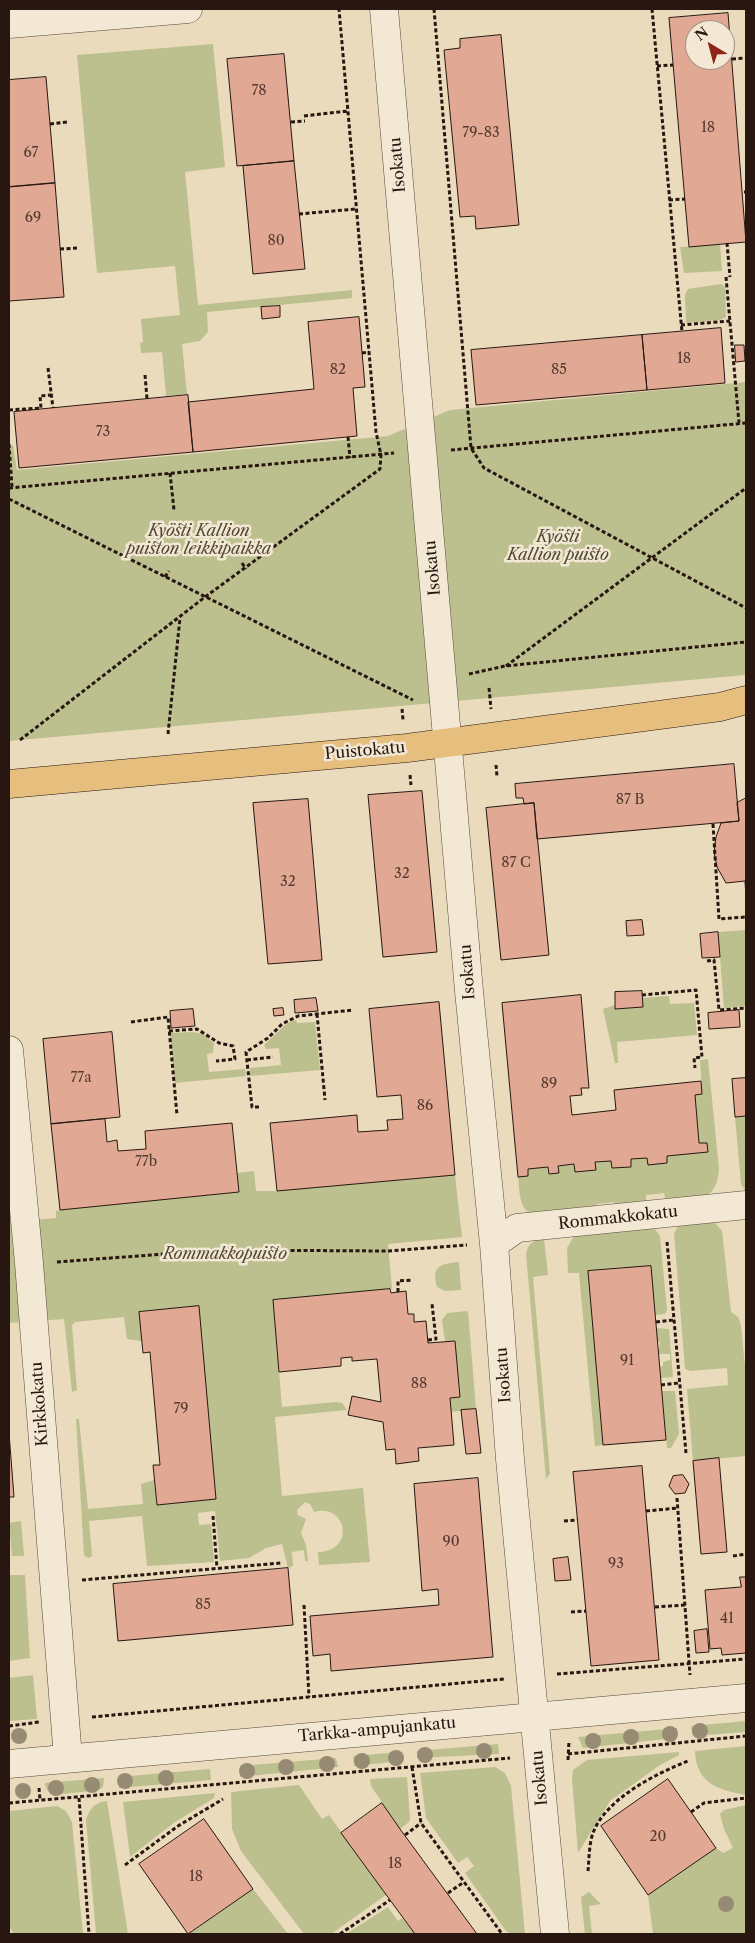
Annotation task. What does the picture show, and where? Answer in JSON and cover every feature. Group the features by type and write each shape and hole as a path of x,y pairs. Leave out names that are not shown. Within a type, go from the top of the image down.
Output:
{"main road":[{"name":"Puistokatu","path":"9,784 449,742 733,710 746,700"}],"street":[{"path":"9,24 188,9"},
{"name":"Isokatu","path":"384,9 449,742 469,991 494,1244 510,1459 532,1675 554,1934"},
{"name":"Kirkkokatu","path":"9,1050 29,1263 68,1758"},
{"name":"Rommakkokatu","path":"494,1244 517,1228 746,1205"},
{"name":"Tarkka-ampujankatu","path":"9,1764 746,1698"}],"path":[{"path":"20,740 205,597 246,569 380,469 381,455 376,432 339,9"},
{"path":"434,9 471,448 484,468 746,608"},
{"path":"652,9 682,332"},
{"path":"657,66 673,65"},
{"path":"304,116 348,112"},
{"path":"291,122 305,121"},
{"path":"50,124 67,122"},
{"path":"669,200 685,199"},
{"path":"299,214 356,209"},
{"path":"728,243 730,321 739,424"},
{"path":"60,249 78,248"},
{"path":"681,326 730,321"},
{"path":"362,353 369,352"},
{"path":"48,368 53,408"},
{"path":"145,375 147,399"},
{"path":"9,410 41,408 40,396 51,394"},
{"path":"9,444 10,487 746,423"},
{"path":"348,437 350,458"},
{"path":"170,474 174,510"},
{"path":"505,666 746,488"},
{"path":"9,499 413,700"},
{"path":"242,563 246,569"},
{"path":"165,578 169,571"},
{"path":"168,734 180,618"},
{"path":"478,672 505,666 746,642"},
{"path":"713,824 719,919 746,917"},
{"path":"707,960 714,960 719,1010 746,1008"},
{"path":"642,995 696,990 702,1057 694,1058 695,1068"},
{"path":"259,1107 252,1107 246,1052 268,1038 282,1024 298,1016 353,1010"},
{"path":"316,1014 325,1100"},
{"path":"131,1022 168,1017 177,1115"},
{"path":"169,1031 196,1028 220,1043 233,1046 236,1059 216,1061"},
{"path":"247,1060 274,1057"},
{"path":"664,1214 686,1453"},
{"path":"29,1263 218,1250 389,1251 494,1244"},
{"path":"398,1292 398,1281 413,1280"},
{"path":"428,1340 436,1339 432,1304"},
{"path":"656,1322 674,1320"},
{"path":"661,1385 679,1383"},
{"path":"677,1498 692,1703"},
{"path":"646,1511 678,1508"},
{"path":"212,1516 217,1568"},
{"path":"564,1521 578,1520"},
{"path":"733,1556 746,1554"},
{"path":"53,1582 281,1563"},
{"path":"304,1605 309,1697"},
{"path":"655,1607 685,1605"},
{"path":"572,1612 586,1611"},
{"path":"9,1726 65,1719 532,1675 746,1660"},
{"path":"9,1803 505,1758 538,1759 666,1743 746,1736"},
{"path":"588,1871 592,1836 611,1805 662,1771 688,1761"},
{"path":"412,1767 422,1823 502,1934"},
{"path":"79,1798 89,1934"},
{"path":"691,1812 704,1803 746,1798"},
{"path":"124,1865 178,1826 223,1799"},
{"path":"405,1835 422,1823"},
{"path":"448,1893 464,1882"},
{"path":"340,1934 390,1900"}],"green space":[{"path":"213,44 225,167 185,172 198,305 352,290 352,298 207,312 208,332 200,341 182,344 187,394 166,396 162,352 141,353 140,343 143,342 141,319 180,315 175,266 97,273 77,55"},
{"path":"720,244 722,271 684,273 680,247"},
{"path":"721,284 725,287 726,317 720,320 686,323 685,295 688,289"},
{"name":"Kyösti Kallion puisto","path":"746,382 746,675 9,741 9,446 13,445 17,470 388,436 450,410"},
{"path":"746,930 746,1006 724,1008 718,932"},
{"path":"669,996 670,1004 694,1003 697,1035 617,1042 618,1063 615,1063 603,1009 615,1005 616,1009 643,1007 642,998"},
{"path":"294,1020 297,1023 315,1022 320,1070 250,1076 250,1068 281,1065 279,1048 266,1049 264,1045 285,1025"},
{"path":"192,1032 203,1034 214,1043 213,1053 207,1054 209,1072 245,1069 246,1076 175,1083 170,1033"},
{"path":"708,1059 719,1169 714,1189 702,1198 694,1200 666,1202 664,1193 646,1195 646,1204 616,1207 615,1202 596,1204 596,1209 531,1214 527,1211 520,1198 518,1177 528,1176 528,1169 548,1167 549,1174 558,1173 558,1166 574,1164 575,1172 595,1170 595,1162 611,1161 612,1168 631,1167 631,1159 647,1158 648,1165 667,1163 667,1156 699,1143 695,1095 702,1094 700,1060"},
{"path":"746,1116 746,1192 741,1184 735,1117"},
{"name":"Rommakkopuisto","path":"254,1171 256,1191 277,1191 455,1175 462,1237 388,1244 392,1289 273,1300 282,1407 335,1402 342,1403 347,1410 275,1417 282,1496 363,1488 370,1562 319,1565 318,1552 330,1550 338,1544 343,1528 340,1520 334,1514 325,1511 314,1512 310,1504 305,1502 297,1510 298,1515 306,1519 301,1533 306,1545 308,1561 305,1561 304,1550 292,1552 293,1566 288,1568 282,1544 266,1548 249,1558 220,1561 215,1511 198,1513 199,1525 211,1524 214,1562 147,1566 142,1516 89,1521 92,1556 88,1558 84,1555 76,1419 79,1419 88,1509 143,1504 141,1484 154,1480 157,1505 216,1499 199,1307 139,1312 142,1341 127,1339 124,1317 75,1322 72,1325 77,1390 72,1392 64,1319 9,1323 9,1222 56,1218 56,1211 60,1210 239,1192 237,1173"},
{"path":"712,1222 722,1231 731,1312 738,1317 741,1325 746,1377 746,1456 693,1461 687,1389 728,1385 727,1368 690,1371 685,1369 674,1233 679,1225"},
{"path":"654,1228 660,1236 667,1310 665,1314 655,1315 651,1266 588,1271 603,1445 595,1446 579,1273 568,1273 567,1248 574,1236"},
{"path":"544,1238 548,1275 533,1277 550,1474 546,1479 526,1254 532,1243"},
{"path":"459,1262 461,1290 445,1291 437,1287 435,1274 439,1267"},
{"path":"468,1311 476,1409 451,1412 450,1398 460,1397 455,1341 445,1342 442,1320 447,1313"},
{"path":"656,1328 669,1329 673,1377 661,1378 660,1367 663,1366 663,1362 670,1360 670,1354 658,1354 660,1342 657,1342"},
{"path":"662,1391 675,1391 679,1434 671,1448 667,1448"},
{"path":"21,1521 24,1556 12,1556 9,1523"},
{"path":"9,1575 25,1575 30,1658 9,1661"},
{"path":"33,1675 37,1719 9,1721 9,1678"},
{"path":"746,1721 746,1732 693,1736 691,1726"},
{"path":"677,1728 677,1736 675,1738 583,1748 578,1737"},
{"path":"498,1744 499,1754 417,1758 417,1751"},
{"path":"746,1746 746,1795 718,1788 704,1778 696,1762 695,1751"},
{"path":"401,1752 402,1761 354,1766 353,1756"},
{"path":"679,1752 679,1755 660,1765 610,1801 578,1853 573,1770 587,1760"},
{"path":"336,1758 338,1767 240,1777 240,1766"},
{"path":"495,1767 505,1773 511,1786 525,1934 511,1934 506,1931 465,1873 474,1866 467,1857 458,1863 426,1818 420,1773"},
{"path":"210,1769 211,1780 119,1788 118,1777"},
{"path":"407,1777 410,1818 409,1822 400,1829 371,1786 370,1779"},
{"path":"104,1778 103,1787 99,1790 54,1795 50,1793 45,1783"},
{"path":"299,1785 322,1819 329,1815 386,1895 331,1934 304,1934 241,1851 232,1829 231,1792"},
{"path":"215,1793 214,1798 175,1822 130,1857 123,1802"},
{"path":"107,1801 128,1934 96,1934 86,1820 93,1807"},
{"path":"746,1805 746,1934 653,1934 648,1895 716,1848 723,1853 733,1848 724,1829 720,1814 724,1810"},
{"path":"57,1806 66,1811 72,1822 83,1934 14,1934 9,1927 9,1811"},
{"path":"253,1889 288,1934 189,1934"},
{"path":"589,1892 601,1904 589,1906 592,1934 585,1934 581,1897"},
{"path":"388,1907 398,1921 402,1918 415,1934 346,1934"}],"building":[{"path":"728,13 729,20 685,20 685,70 732,70 746,242 689,247 669,18"},
{"path":"501,35 519,225 476,229 475,216 460,217 444,50 460,48 460,39"},
{"path":"284,54 294,161 237,166 227,59"},
{"path":"46,77 55,183 9,187 9,80"},
{"path":"294,161 305,269 253,274 243,166"},
{"path":"55,183 64,297 9,301 9,187"},
{"path":"280,306 280,317 262,319 261,307"},
{"path":"359,317 365,387 353,388 357,436 193,452 188,402 314,389 308,322"},
{"path":"721,328 725,383 647,390 642,335"},
{"path":"642,335 647,390 476,405 471,350"},
{"path":"735,345 744,345 745,361 736,362"},
{"path":"188,395 193,452 19,468 14,412"},
{"path":"734,764 739,821 537,839 534,803 524,804 523,798 516,798 515,784"},
{"path":"422,791 437,952 383,957 368,795"},
{"path":"746,798 746,898 745,881 726,883 717,867 714,852 716,837 721,823 739,821 737,803"},
{"path":"308,799 322,960 268,964 253,803"},
{"path":"534,803 549,955 501,960 486,808"},
{"path":"642,920 644,935 627,936 626,921"},
{"path":"718,932 720,957 702,958 700,934"},
{"path":"642,991 643,1007 615,1009 615,992"},
{"path":"581,995 589,1088 581,1088 582,1095 570,1096 572,1115 616,1110 614,1090 701,1081 702,1094 695,1095 699,1143 707,1143 708,1152 667,1156 667,1163 648,1165 647,1158 631,1159 631,1167 612,1168 611,1161 595,1162 596,1170 575,1172 574,1164 558,1166 559,1173 549,1174 548,1167 528,1169 528,1176 518,1177 502,1003"},
{"path":"316,998 318,1011 295,1013 294,1000"},
{"path":"439,1002 455,1175 277,1191 270,1123 357,1115 358,1132 388,1130 387,1120 403,1119 401,1095 377,1097 369,1009"},
{"path":"283,1008 284,1015 274,1016 273,1009"},
{"path":"193,1009 195,1026 171,1028 170,1011"},
{"path":"739,1010 740,1027 709,1029 708,1013"},
{"path":"112,1032 120,1117 51,1124 43,1039"},
{"path":"746,1078 746,1116 735,1117 732,1079"},
{"path":"105,1119 107,1142 117,1140 118,1151 146,1149 145,1131 232,1123 239,1192 60,1210 51,1124"},
{"path":"651,1266 666,1440 603,1445 588,1271"},
{"path":"390,1289 391,1293 406,1291 408,1314 414,1314 414,1322 426,1321 428,1343 455,1341 460,1397 450,1398 454,1445 418,1448 419,1461 396,1464 395,1449 386,1450 383,1422 348,1415 352,1396 381,1402 377,1359 352,1361 352,1357 341,1358 341,1366 279,1372 273,1300"},
{"path":"199,1306 216,1499 157,1505 153,1465 160,1465 150,1352 143,1353 139,1312"},
{"path":"476,1409 481,1453 466,1454 461,1410"},
{"path":"9,1433 14,1497 9,1497"},
{"path":"719,1458 727,1552 701,1554 693,1461"},
{"path":"642,1466 659,1660 591,1666 573,1472"},
{"path":"683,1475 689,1484 685,1493 675,1494 669,1486 673,1476"},
{"path":"478,1478 493,1657 331,1671 330,1654 313,1656 310,1616 439,1605 438,1589 422,1591 414,1484"},
{"path":"568,1557 571,1580 555,1581 553,1559"},
{"path":"288,1568 293,1625 118,1641 113,1584"},
{"path":"740,1577 746,1577 746,1653 722,1655 721,1648 710,1649 705,1590 741,1587"},
{"path":"707,1629 709,1652 696,1653 694,1631"},
{"path":"668,1779 716,1848 648,1895 601,1826"},
{"path":"382,1803 477,1934 415,1934 341,1833"},
{"path":"204,1819 253,1889 188,1934 139,1864"}],"park label":[{"name":"Kyösti Kallion puiston leikkipaikka","path":"199,540"}]}
